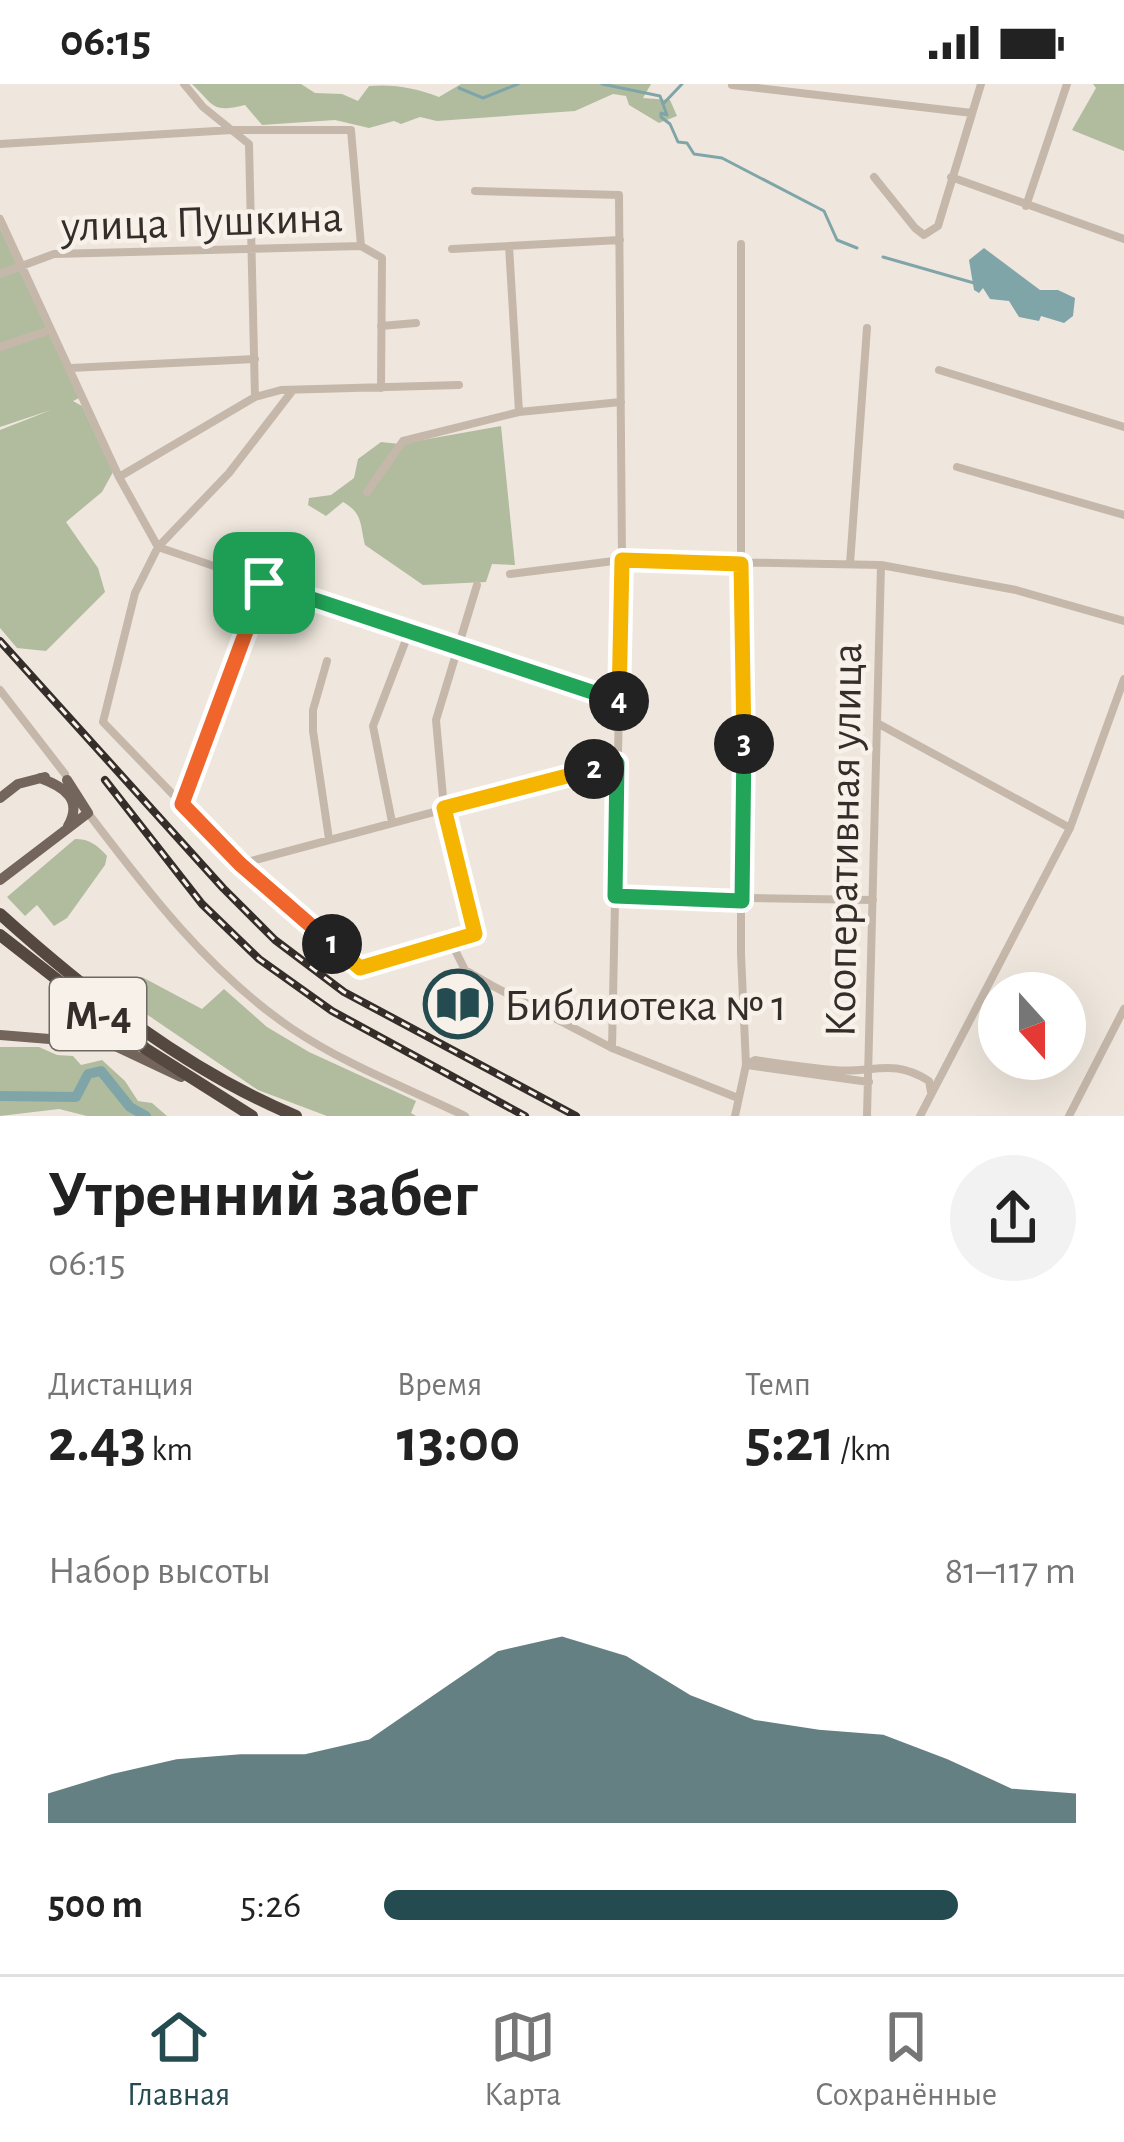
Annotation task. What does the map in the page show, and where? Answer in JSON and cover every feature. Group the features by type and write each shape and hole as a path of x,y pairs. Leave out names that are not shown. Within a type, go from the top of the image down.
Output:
{"highway":[{"name":"М-4","path":"0,914 169,1047 236,1089 296,1116"},
{"name":"М-4","path":"0,935 82,1003 200,1087 252,1116"}],"main road":[{"path":"0,798 17,784 59,779 81,805"},
{"path":"1,880 65,830 81,805"},
{"path":"65,830 81,805"},
{"path":"0,1035 111,1044 200,1087"}],"street":[{"path":"184,84 203,107 249,144 254,398"},
{"path":"827,97 829,84"},
{"path":"874,177 924,235 938,226 981,84"},
{"path":"1026,206 1067,84"},
{"path":"733,85 972,113"},
{"path":"0,144 232,130 351,130 361,246"},
{"path":"951,177 1124,239"},
{"path":"475,190 619,195 622,560 611,1048"},
{"path":"0,219 119,477 158,547 619,704"},
{"path":"452,249 620,240"},
{"path":"735,1116 746,1065 741,244"},
{"name":"улица Пушкина","path":"0,274 54,254 361,246 382,258 381,326"},
{"path":"509,246 519,412"},
{"path":"380,388 381,326 416,323"},
{"path":"850,564 866,328"},
{"path":"0,347 50,330"},
{"path":"71,368 255,359"},
{"path":"939,370 1124,427"},
{"path":"119,477 254,398 293,390 459,385"},
{"path":"293,390 229,473 158,547 135,593 103,722 240,864 360,968 475,934 444,808 436,720 477,585"},
{"path":"367,492 403,441 519,412 621,402"},
{"path":"957,467 1124,514"},
{"path":"510,574 622,560 881,565 1016,590 1124,621"},
{"name":"Кооперативная улица","path":"867,1116 881,565"},
{"path":"182,804 264,583"},
{"path":"392,822 373,727 409,632"},
{"path":"327,661 313,731 329,839"},
{"path":"920,1116 1070,828 1124,679"},
{"path":"0,690 49,755 59,779"},
{"path":"877,723 1070,828"},
{"path":"240,864 617,763"},
{"path":"81,805 181,932 251,998 345,1059 465,1116"},
{"path":"65,830 89,828 104,834"},
{"path":"615,896 873,900"},
{"path":"451,942 465,970 611,1048 738,1097"},
{"path":"1069,1116 1124,1009"},
{"path":"746,1065 754,1060 839,1071 879,1064 907,1069 929,1081 931,1093"},
{"path":"746,1065 869,1082"}],"green space":[{"path":"192,84 301,84 315,93 342,94 358,101 369,86 405,87 439,97 461,84 651,84 643,98 670,100 677,116 659,123 629,105 626,96 613,94 575,111 437,121 420,117 369,128 335,120 262,125 245,105 214,106"},
{"path":"1093,84 1124,84 1124,151 1072,130 1096,88"},
{"path":"0,228 79,398 73,401 82,406 113,472 102,492 66,522 98,568 105,592 46,651 17,648 0,628 0,430 51,410 0,427"},
{"path":"501,426 515,565 492,564 486,582 423,585 365,545 360,520 349,506 343,502 326,516 308,505 309,498 331,495 354,478 358,459 381,442 400,444"},
{"path":"75,839 100,849 107,856 105,865 67,918 54,926 37,905 25,916 7,897"},
{"path":"142,977 202,1009 224,989 267,1027 309,1052 416,1101 411,1113 416,1116 327,1116 258,1090 133,1005"},
{"path":"0,1047 39,1047 73,1056 81,1065 102,1060 138,1101 152,1103 167,1116 87,1116 59,1109 0,1116"}],"water":[{"path":"984,248 1040,290 1058,290 1075,298 1073,316 1064,323 1041,316 1039,321 1019,317 1009,301 990,299 983,288 979,293 974,290 969,260"}],"waterway":[{"path":"459,88 483,98 518,84"},
{"path":"602,84 660,96 667,115 661,113 661,117 678,142 687,143 694,154 722,158 824,211 837,240 857,248"},
{"path":"664,103 682,84"},
{"path":"883,257 974,283"},
{"path":"0,1096 76,1097 88,1074 101,1071 130,1107 146,1116"}],"railway":[{"path":"0,641 275,940 344,992 576,1116"},
{"path":"105,780 202,904 259,959 332,1011 525,1116"}],"place":[{"name":"Библиотека № 1","path":"458,1004"}],"route":[{"path":"622,560 741,564 742,901 615,896 617,763 444,808 475,934 360,968 240,864 182,804 264,583 619,704 622,560"}]}
